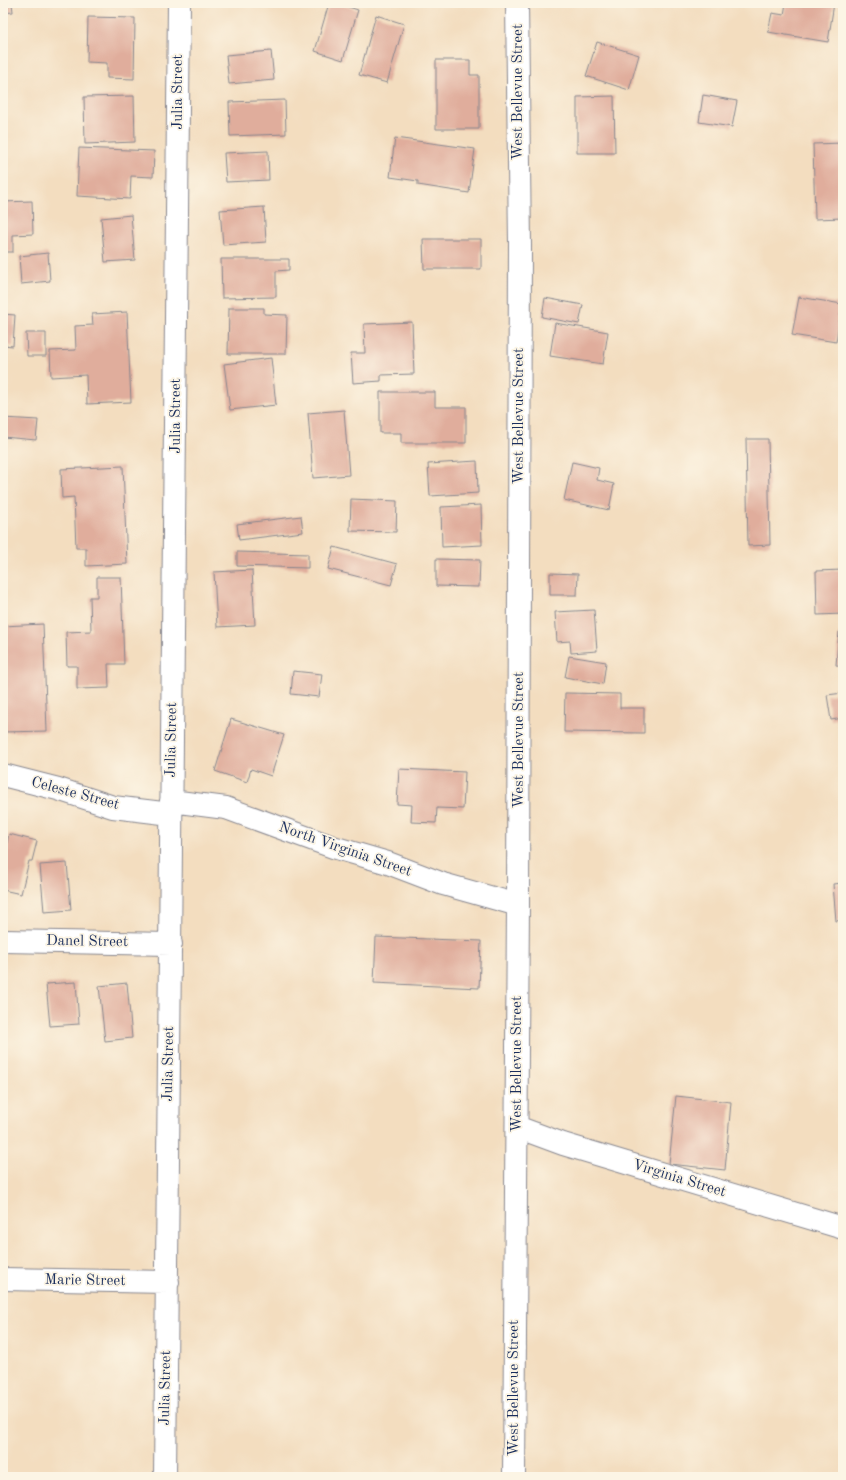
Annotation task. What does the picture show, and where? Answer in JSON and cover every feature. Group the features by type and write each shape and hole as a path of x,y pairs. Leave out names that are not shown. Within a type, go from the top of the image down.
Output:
{"street":[{"name":"Julia Street","path":"165,1477 179,3"},
{"name":"West Bellevue Street","path":"514,1477 518,905 520,246 517,3"},
{"name":"Celeste Street","path":"3,775 113,807 171,807"},
{"name":"North Virginia Street","path":"171,807 226,808 443,884 518,905"},
{"name":"Danel Street","path":"3,941 171,944"},
{"name":"Virginia Street","path":"516,1127 563,1144 843,1228"},
{"name":"Marie Street","path":"3,1280 168,1282"}],"building":[{"path":"3,3 12,3 13,12 3,13"},
{"path":"329,3 336,3 358,10 343,60 315,51"},
{"path":"786,3 834,3 828,42 768,32 772,13 784,15"},
{"path":"376,15 404,24 387,83 359,75"},
{"path":"88,17 135,18 134,79 107,78 107,63 87,62"},
{"path":"3,23 6,49 3,50"},
{"path":"597,42 639,55 629,90 586,76"},
{"path":"271,51 274,80 229,84 226,55"},
{"path":"436,60 470,60 470,75 479,75 479,129 436,129"},
{"path":"703,95 737,101 732,127 699,122"},
{"path":"134,96 135,142 85,144 84,97"},
{"path":"614,96 615,153 577,153 577,97"},
{"path":"285,100 286,134 230,136 229,102"},
{"path":"395,138 475,149 469,193 418,185 418,181 390,177"},
{"path":"843,143 843,218 815,219 813,144"},
{"path":"79,148 154,151 153,177 131,176 130,199 77,196"},
{"path":"268,151 269,180 226,182 224,153"},
{"path":"32,201 33,234 13,235 13,252 3,252 3,202"},
{"path":"264,207 266,242 223,245 220,210"},
{"path":"131,215 135,260 105,262 101,218"},
{"path":"423,239 481,239 481,269 424,269"},
{"path":"48,253 50,281 21,284 19,256"},
{"path":"221,259 289,259 289,270 276,271 276,297 222,298"},
{"path":"799,297 842,304 836,342 792,335"},
{"path":"545,298 583,305 579,324 542,317"},
{"path":"229,308 264,308 264,314 287,315 286,354 228,354"},
{"path":"127,312 131,402 87,404 86,375 51,377 50,351 76,350 75,326 93,325 92,314"},
{"path":"3,314 15,315 13,346 3,345"},
{"path":"412,322 414,374 381,375 381,381 353,383 351,353 365,353 364,324"},
{"path":"555,323 608,332 603,364 550,356"},
{"path":"26,333 46,333 46,356 27,356"},
{"path":"271,358 276,405 230,410 224,364"},
{"path":"380,392 435,392 435,407 466,407 466,443 401,443 401,433 380,433"},
{"path":"344,410 349,475 313,478 308,413"},
{"path":"3,418 38,420 36,440 3,437"},
{"path":"746,439 768,439 770,545 748,546"},
{"path":"477,461 478,493 430,496 428,464"},
{"path":"572,462 599,468 597,480 614,484 609,510 564,500"},
{"path":"123,466 127,564 86,566 86,548 76,548 74,497 62,498 61,469"},
{"path":"351,499 397,501 396,532 350,531"},
{"path":"481,505 482,545 442,547 441,507"},
{"path":"301,516 303,532 239,540 237,524"},
{"path":"334,547 397,564 391,585 328,569"},
{"path":"237,552 308,554 308,568 237,566"},
{"path":"436,559 480,560 479,587 436,586"},
{"path":"252,570 255,625 217,627 214,572"},
{"path":"843,570 843,614 817,615 816,571"},
{"path":"550,573 578,574 577,595 550,595"},
{"path":"97,577 121,577 124,664 108,664 109,688 77,689 77,666 67,666 66,632 91,631 90,597 97,597"},
{"path":"594,610 597,651 571,653 570,641 557,642 555,612"},
{"path":"43,624 47,731 3,732 3,626"},
{"path":"839,632 843,632 843,666 836,665"},
{"path":"569,656 606,662 603,684 565,677"},
{"path":"293,671 322,674 319,697 291,694"},
{"path":"565,693 620,694 620,708 644,708 644,733 564,732"},
{"path":"843,693 843,718 831,720 827,695"},
{"path":"231,719 284,735 271,776 251,769 247,782 215,771"},
{"path":"399,769 465,772 463,809 437,808 436,823 411,822 412,805 397,804"},
{"path":"9,834 37,841 32,861 29,861 21,894 3,890 3,860"},
{"path":"67,863 71,910 44,912 40,865"},
{"path":"843,883 843,920 836,921 833,884"},
{"path":"376,937 481,941 479,988 374,983"},
{"path":"76,982 79,1024 50,1026 46,984"},
{"path":"127,983 132,1038 105,1041 99,986"},
{"path":"676,1096 731,1102 725,1170 669,1164"}]}
